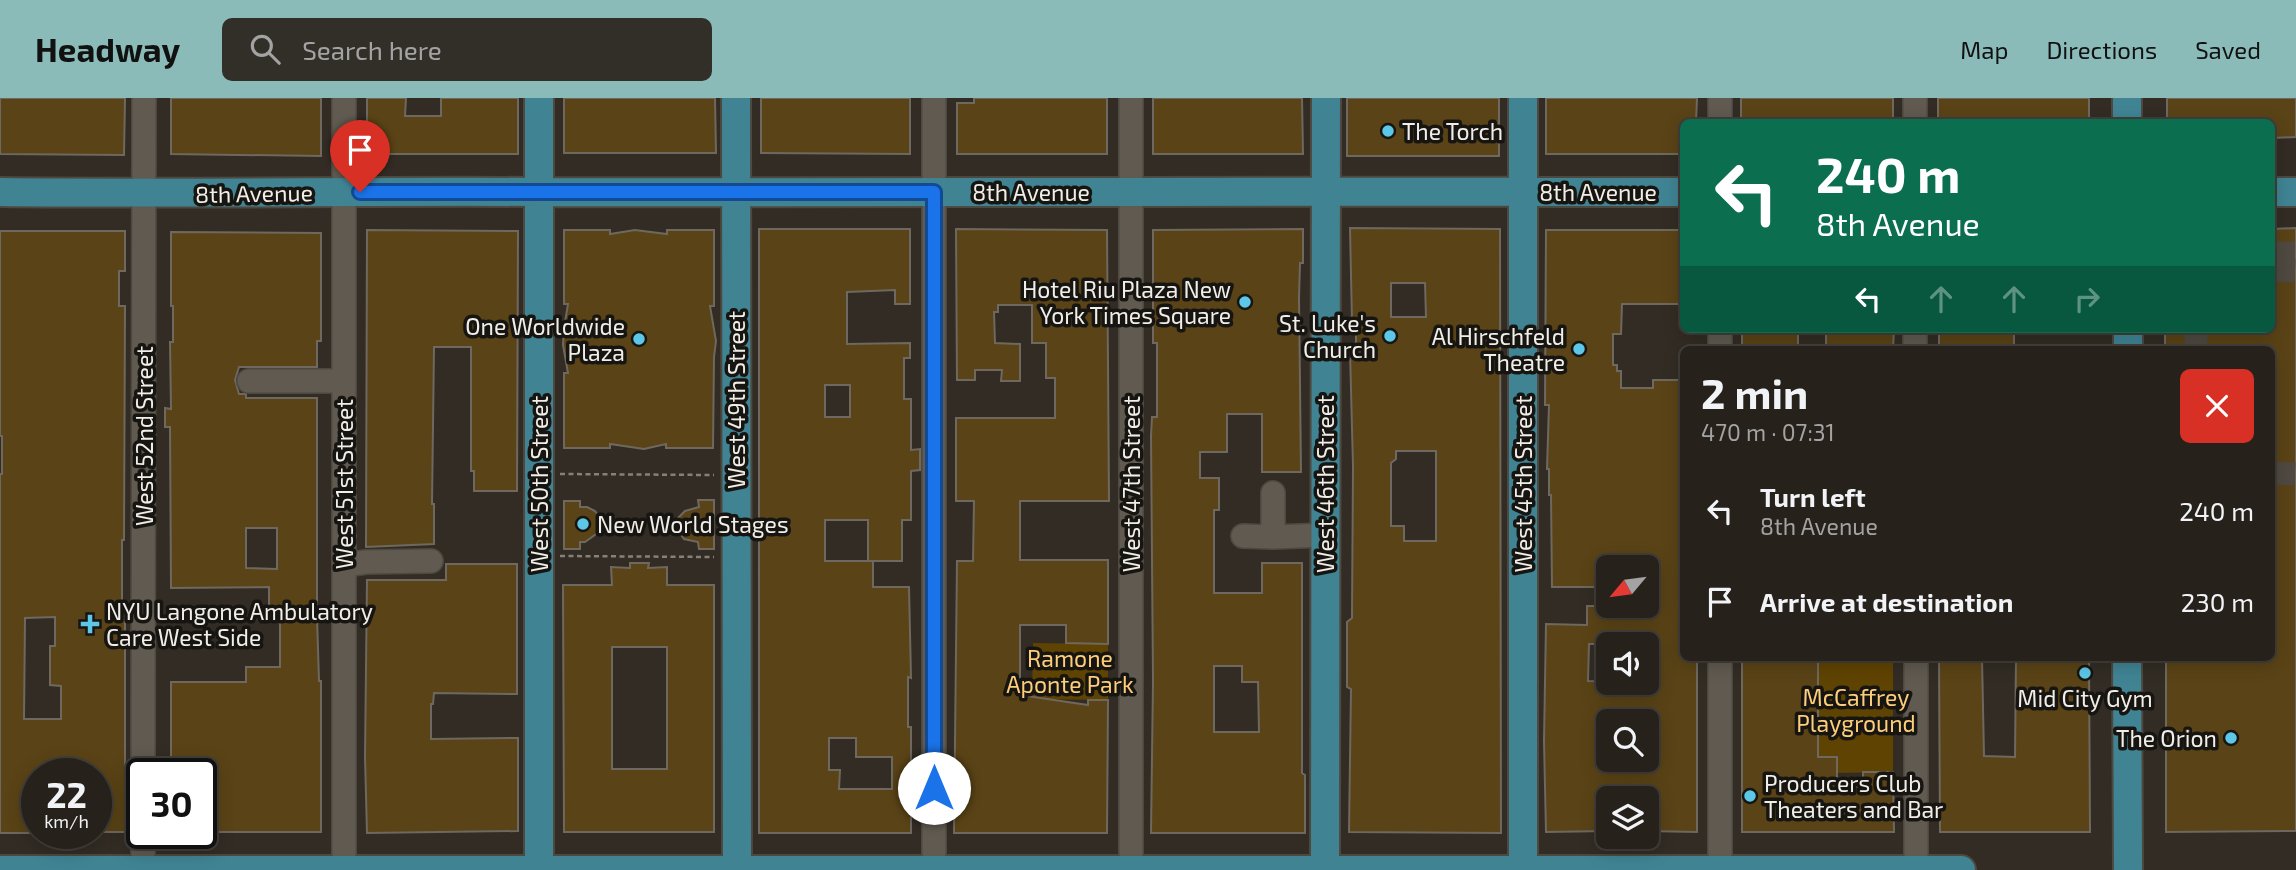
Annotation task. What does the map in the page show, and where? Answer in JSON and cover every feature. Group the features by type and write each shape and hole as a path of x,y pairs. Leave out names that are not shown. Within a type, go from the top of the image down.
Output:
{"main road":[{"name":"West 50th Street","path":"539,98 539,870"},
{"name":"West 49th Street","path":"736,98 737,870"},
{"name":"West 46th Street","path":"1325,870 1326,98"},
{"name":"West 45th Street","path":"1523,98 1523,870"},
{"path":"2127,98 2127,119"},
{"name":"8th Avenue","path":"0,192 1680,192"},
{"path":"2275,192 2296,192"},
{"path":"2127,661 2128,870"},
{"path":"0,870 1961,870"}],"street":[{"name":"West 52nd Street","path":"143,758 144,98"},
{"name":"West 51st Street","path":"344,98 344,870"},
{"path":"934,98 934,870"},
{"name":"West 47th Street","path":"1130,98 1131,870"},
{"path":"1720,98 1720,119"},
{"path":"1914,119 1915,98"},
{"path":"249,381 344,381"},
{"path":"1273,493 1273,537"},
{"path":"1243,536 1325,535"},
{"path":"344,565 431,561"},
{"path":"1720,661 1720,870"},
{"path":"1916,661 1916,870"},
{"path":"143,849 143,870"}],"path":[{"path":"539,474 736,476"},
{"path":"539,556 737,557"}],"green space":[{"name":"Ramone Aponte Park","path":"1033,643 1108,644 1108,700 1032,699"},
{"name":"McCaffrey Playground","path":"1818,661 1893,661 1893,772 1836,773 1836,757 1818,757"}],"building":[{"path":"0,98 125,98 124,155 0,154"},
{"path":"171,98 321,98 321,156 171,154"},
{"path":"367,98 406,98 405,116 441,116 441,98 518,98 518,154 367,154"},
{"path":"564,98 715,98 716,153 564,153"},
{"path":"761,98 910,98 910,154 761,153"},
{"path":"974,98 1107,98 1107,154 957,154 957,103 974,103"},
{"path":"1153,98 1302,98 1303,154 1153,154"},
{"name":"The Torch","path":"1347,98 1499,98 1499,156 1347,156"},
{"path":"1546,98 1697,98 1696,119 1680,119 1680,154 1546,154"},
{"path":"1741,98 1893,98 1893,119 1741,119"},
{"path":"1938,98 2089,98 2089,119 1938,119"},
{"path":"2167,98 2296,98 2296,137 2275,138 2275,119 2167,119"},
{"path":"1350,228 1500,229 1501,833 1349,832 1351,689 1347,687 1347,622 1352,618 1353,466 1350,351 1356,351 1356,322 1352,322","holes":["1391,283 1425,283 1426,317 1391,317","1396,451 1436,451 1436,541 1404,541 1404,526 1391,526 1391,463 1396,459"]},
{"path":"2296,228 2296,831 2166,832 2166,661 2275,661 2275,346 2165,346 2165,333 2275,333 2275,229"},
{"path":"759,229 910,229 910,304 895,304 895,290 847,292 847,344 910,343 910,358 904,358 904,399 911,399 911,450 920,449 920,470 911,471 911,520 902,520 902,561 873,561 873,587 909,587 911,678 908,677 908,727 911,727 911,833 759,833","holes":["825,385 850,385 850,417 825,417","825,520 868,520 868,561 825,561","829,738 856,738 856,757 892,757 892,789 839,789 840,770 829,770"]},
{"path":"956,229 1107,230 1109,501 1020,501 1020,560 1108,560 1108,644 1066,643 1066,625 1020,625 1020,695 1088,705 1088,700 1108,700 1107,833 954,833 957,561 973,561 974,501 956,501 956,418 1055,418 1055,378 1046,378 1046,343 1032,343 1032,305 998,305 998,312 994,312 995,343 1020,344 1020,381 1001,381 1002,370 975,370 975,380 957,380"},
{"path":"1303,229 1299,298 1301,472 1262,472 1262,414 1227,414 1227,452 1200,452 1200,478 1219,478 1219,510 1214,510 1214,593 1262,593 1262,563 1302,563 1302,773 1305,775 1305,833 1151,833 1151,436 1152,417 1157,417 1157,343 1153,343 1153,230","holes":["1214,666 1242,666 1242,682 1258,682 1259,732 1214,732"]},
{"path":"367,230 518,231 517,491 474,491 474,471 471,471 471,347 434,347 434,544 366,547"},
{"name":"One Worldwide Plaza","path":"564,230 610,230 610,234 635,230 667,234 667,230 714,230 714,306 710,306 716,341 713,448 666,448 666,444 644,449 610,444 610,448 564,448 564,373 568,373 563,345 568,304 564,304"},
{"path":"1546,230 1680,230 1680,304 1622,304 1621,334 1613,334 1613,365 1617,365 1617,371 1621,371 1621,388 1653,388 1653,380 1680,380 1680,661 1697,661 1697,832 1659,831 1659,786 1596,786 1596,831 1546,832 1546,624 1587,625 1587,606 1596,606 1596,618 1659,618 1659,555 1596,555 1596,587 1552,587 1551,495 1547,469 1549,405 1545,405"},
{"path":"0,231 125,231 125,271 119,271 119,306 125,306 122,601 125,601 125,832 112,832 112,758 21,758 21,833 0,833","holes":["55,617 55,646 50,646 50,685 61,686 61,719 24,719 25,618"]},
{"path":"171,232 321,233 321,341 317,341 317,367 239,367 235,380 239,394 246,394 246,398 317,398 321,832 217,832 217,758 171,758 171,682 246,682 246,667 280,667 280,617 269,617 269,587 171,588 170,427 165,427 165,408 171,409 170,342 173,342","holes":["246,528 277,528 277,569 246,568"]},
{"path":"1742,333 1798,333 1798,346 1742,346"},
{"path":"1826,333 1894,333 1893,346 1826,346"},
{"path":"1939,333 2014,333 2014,346 1939,346"},
{"path":"698,500 714,500 714,549 699,549 698,542 684,539 677,529 678,518 685,511 699,507"},
{"name":"New World Stages","path":"564,501 580,501 580,507 595,511 601,519 599,532 585,542 580,542 580,549 564,549"},
{"path":"630,563 649,563 648,568 667,567 667,585 714,585 714,832 564,832 563,585 612,585 611,567 630,568","holes":["612,647 667,647 667,769 612,769"]},
{"path":"446,564 517,564 517,694 434,693 431,704 431,739 518,738 518,831 367,833 367,580 446,580"},
{"path":"1742,661 1818,661 1818,757 1837,757 1837,787 1863,787 1863,772 1893,772 1894,832 1742,832"},
{"path":"1939,661 1982,661 1984,756 2015,757 2016,661 2089,661 2090,832 1940,832"}],"tunnel":[{"path":"2275,253 2296,253"},
{"path":"2275,270 2296,271"},
{"path":"2196,333 2196,346"},
{"path":"2275,473 2296,474"}],"place":[{"name":"The Torch","path":"1388,131"},
{"name":"Hotel Riu Plaza New York Times Square","path":"1245,302"},
{"name":"St. Luke's Church","path":"1390,336"},
{"name":"One Worldwide Plaza","path":"639,339"},
{"name":"Al Hirschfeld Theatre","path":"1579,349"},
{"name":"New World Stages","path":"583,524"},
{"name":"NYU Langone Ambulatory Care West Side","path":"90,624"},
{"name":"Mid City Gym","path":"2085,673"},
{"name":"The Orion","path":"2231,738"},
{"name":"Producers Club Theaters and Bar","path":"1750,796"}],"route":[{"path":"360,192 934,192 934,788"}]}
